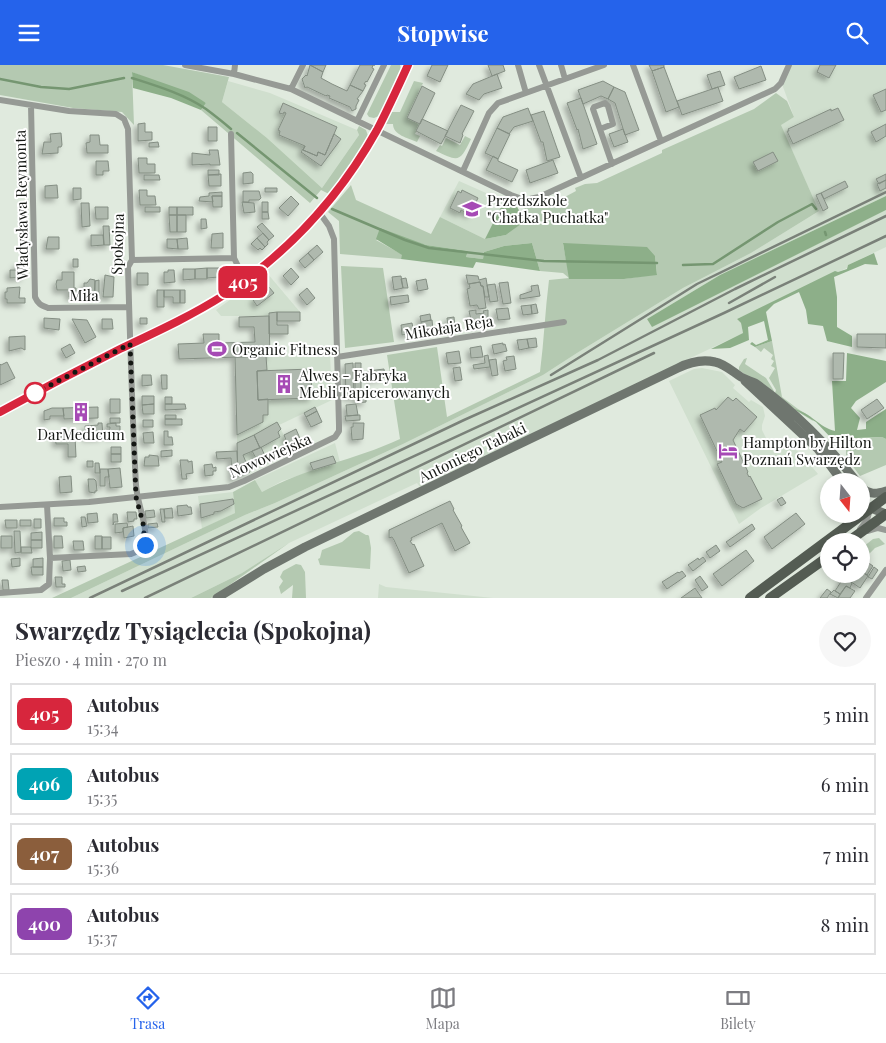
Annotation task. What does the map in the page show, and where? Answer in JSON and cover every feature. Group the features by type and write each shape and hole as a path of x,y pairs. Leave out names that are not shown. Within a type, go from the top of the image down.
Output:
{"main road":[{"path":"870,504 886,497"},
{"path":"860,533 886,514"},
{"path":"750,598 846,523"},
{"path":"770,598 820,562"}],"street":[{"path":"184,65 234,74 291,89 525,200 539,197 775,89 781,83 789,65"},
{"path":"234,74 235,65"},
{"path":"291,89 303,65"},
{"path":"358,121 384,65"},
{"path":"0,412 60,379 197,311 245,280 280,251 319,213 346,178 376,130 408,65"},
{"path":"518,65 526,93"},
{"path":"540,65 546,86 581,178"},
{"path":"561,65 565,79"},
{"path":"462,171 491,111 498,103 604,65"},
{"path":"634,65 661,141"},
{"name":"Spokojna","path":"0,99 69,111 116,114 124,119 128,129 132,259 128,267 136,497 146,540 141,550 128,554 50,558"},
{"name":"Władysława Reymonta","path":"31,105 36,297 39,304"},
{"path":"600,129 612,164"},
{"path":"231,134 234,258 245,280"},
{"path":"319,213 330,226 334,239 337,357"},
{"path":"132,259 234,258"},
{"name":"Miła","path":"39,304 48,308 129,307"},
{"name":"Mikołaja Reja","path":"337,357 564,322"},
{"name":"Nowowiejska","path":"0,507 47,505 229,487 326,443 337,435 339,425 337,357"},
{"name":"Antoniego Tabaki","path":"217,598 227,595 264,569 305,547 683,365 700,361 724,365 768,393 827,445 850,473"},
{"name":"Antoniego Tabaki","path":"743,378 750,387 818,449 836,473"},
{"path":"870,491 876,493 886,491"},
{"path":"0,593 44,589 49,584 50,558 47,505"},
{"path":"870,508 886,514"},
{"path":"857,533 865,523"},
{"path":"866,533 874,529 886,530"},
{"path":"866,598 886,570"}],"shaded area":[{"path":"0,65 163,65 229,77 222,102 267,138 322,188 359,135 357,130 359,126 366,130 368,136 329,194 321,190 310,203 201,110 206,103 132,72 134,125 122,112 73,108 0,95"},
{"path":"391,65 400,65 401,70 379,116 369,117 367,114"},
{"path":"792,65 886,65 886,196 720,275 647,319 652,326 886,210 886,247 848,265 847,268 737,319 741,323 743,333 420,487 417,483 289,543 242,573 191,598 71,598 245,515 403,444 543,375 683,288 751,253 819,211 780,124 794,117 782,84"},
{"path":"228,81 270,93 357,130 359,135 322,188 267,138 222,102"},
{"path":"414,81 423,83 407,117 420,124 415,134 420,136 417,142 395,131 393,124 385,124 390,112 400,112"},
{"path":"776,93 787,101 794,117 781,125 819,211 751,253 683,288 543,375 403,444 245,515 71,598 52,598 235,513 233,492 255,480 262,492 313,470 366,453 400,439 387,355 437,347 447,417 540,372 549,280 569,278 563,273 540,271 532,243 504,246 484,252 483,259 466,257 468,251 426,245 407,240 376,240 403,255 401,259 340,254 339,221 328,212 351,185 356,200 431,234 440,217 485,239 506,235 524,221 519,211 547,198 550,205 576,191 575,188 585,184 597,183 662,153 662,150 754,109","holes":["563,244 655,256 657,274 624,279 570,279"]},
{"path":"465,136 471,139 464,152 458,158 436,151 440,145 442,146 446,138 460,145"},
{"name":"Przedszkole \"Chatka Puchatka\"","path":"459,181 504,201 485,239 440,217"},
{"path":"341,266 383,268 394,342 345,348"},
{"path":"267,273 300,312 269,313 269,316 221,316 216,310"},
{"path":"772,341 782,397 811,417 813,421 795,410 775,393 776,390 769,378 775,368 771,366 774,361 771,359 773,355 764,348 761,352 755,347"},
{"path":"330,354 332,400 279,425 292,453 238,477 235,357"},
{"path":"747,358 745,364 766,378 774,391 772,394 739,370 744,359"},
{"path":"702,368 722,372 735,385 733,388 749,402 751,400 763,407 765,416 762,430 767,440 790,445 801,454 818,474 761,508 739,524 669,381 694,369"},
{"path":"882,437 886,439 886,465 867,473 858,473 846,457 846,439"},
{"path":"335,443 340,462 282,481 262,492 255,480"},
{"path":"233,492 235,513 202,529 198,496"},
{"path":"359,531 369,536 371,548 370,569 320,565 318,559 322,550 342,542 354,532"},
{"path":"879,538 885,544 875,548 870,553 870,541"},
{"path":"289,543 211,598 191,598 242,573"},
{"path":"296,564 301,565 305,572 306,598 292,598 293,585 281,594 279,587 283,581 280,577 283,571"},
{"path":"379,584 386,587 493,598 378,598"}],"green space":[{"path":"132,72 189,92 206,103 201,110 171,98 133,88"},
{"path":"886,196 886,210 652,327 647,319 720,275"},
{"path":"504,201 516,205 525,221 506,235 485,239"},
{"path":"380,228 426,245 468,251 466,257 483,259 484,252 504,246 532,243 540,271 476,262 473,268 401,259 402,255 376,239"},
{"path":"563,243 647,247 655,256 657,275 624,279 569,279"},
{"path":"874,253 878,265 865,264 834,277 837,297 837,327 852,336 852,347 827,341 823,326 808,324 806,310 799,292 774,304 766,312 772,341 755,347 750,344 752,342 756,345 768,340 764,321 748,327 749,340 730,348 711,349 743,333 741,323 737,319 835,271 847,269 848,265"},
{"path":"847,353 886,361 886,382 856,401 851,408 860,418 857,430 866,429 866,422 886,409 886,439 882,437 832,439 816,422 794,409 805,413 825,427 835,431 832,381 846,381"}],"building":[{"path":"310,65 326,65 323,72"},
{"path":"310,65 323,72 321,78 332,84 347,91 350,85 363,91 357,99 359,100 356,109 352,111 350,107 329,98 330,96 307,87 305,88 302,79 307,76"},
{"path":"360,65 373,65 372,68 374,69 364,84 366,85 363,91 350,85"},
{"path":"432,65 448,65 440,82 427,76"},
{"path":"488,65 503,65 505,71 492,76"},
{"path":"649,65 664,65 664,67 652,71"},
{"path":"820,65 836,65 829,78 817,72"},
{"path":"761,66 766,80 739,89 734,77"},
{"path":"664,67 679,107 666,112 652,71"},
{"path":"720,71 725,85 712,89 707,75"},
{"path":"497,74 502,88 484,94 479,100 466,94 473,84"},
{"path":"603,81 614,87 608,99 601,96 583,104 578,90"},
{"path":"422,86 435,93 420,124 407,118"},
{"path":"614,87 625,92 639,130 625,135 615,103 608,99"},
{"path":"718,87 723,101 682,115 677,101"},
{"path":"886,89 886,110 881,112 873,95"},
{"path":"581,98 597,144 583,149 578,129 567,103"},
{"path":"283,103 337,127 325,155 318,152 317,156 303,150 305,146 279,135 280,131 278,130 286,113 279,113"},
{"path":"461,105 474,111 462,134 460,143 445,136"},
{"path":"528,108 533,121 514,127 509,134 497,128 503,117"},
{"path":"838,108 844,120 793,144 787,131 789,131 788,129 831,109 831,111"},
{"path":"544,111 560,157 547,161 543,142 541,142 531,115"},
{"path":"422,119 448,131 441,144 416,131"},
{"path":"145,123 145,132 152,132 152,140 138,141 138,124"},
{"path":"886,124 886,136 876,142 871,132"},
{"path":"208,127 217,127 217,141 208,141"},
{"path":"497,128 510,134 498,159 485,153"},
{"path":"623,129 628,142 614,147 609,134"},
{"path":"61,133 62,145 58,147 58,153 42,154 44,142 51,142 50,134"},
{"path":"334,134 341,139 321,166 301,152 305,146 303,150 317,156 318,152 325,155"},
{"path":"90,135 99,135 100,145 108,145 108,153 87,153 86,143 90,142"},
{"path":"158,142 159,147 149,147 149,143"},
{"path":"209,150 218,150 220,165 192,165 192,153 210,155"},
{"path":"773,152 778,161 758,171 753,162"},
{"path":"493,156 498,161 518,170 512,182 486,170"},
{"path":"138,158 147,158 147,164 155,164 155,173 139,173"},
{"path":"553,160 558,173 530,183 526,170"},
{"path":"96,161 108,161 109,171 103,171 103,175 96,175"},
{"path":"208,170 219,170 219,175 208,175"},
{"path":"251,172 253,174 253,183 243,184 243,173"},
{"path":"221,174 221,186 209,186 208,175"},
{"path":"886,174 886,180 879,184 876,179"},
{"path":"144,175 159,175 160,180 144,180"},
{"path":"886,180 886,188 880,191 877,184"},
{"path":"845,181 848,187 824,199 821,193"},
{"path":"57,185 58,198 45,198 45,186"},
{"path":"73,188 81,188 81,199 73,200"},
{"path":"265,188 277,188 277,192 265,192"},
{"path":"139,190 147,190 147,196 155,196 156,205 140,205"},
{"path":"462,190 478,198 470,215 461,210 460,213 450,208 458,191 461,193"},
{"path":"243,191 259,191 261,198 259,200 243,202"},
{"path":"222,192 222,196 212,196 213,202 199,201 200,197 209,196 209,193"},
{"path":"821,193 828,208 823,211 816,195"},
{"path":"212,196 222,196 222,207 213,207"},
{"path":"291,196 299,204 288,216 279,208"},
{"path":"242,202 254,203 255,212 244,213"},
{"path":"262,202 268,202 268,212 262,212"},
{"path":"81,203 89,203 90,226 82,227"},
{"path":"95,207 108,207 108,219 96,219"},
{"path":"145,207 160,207 160,212 145,212"},
{"path":"169,207 177,207 177,215 169,215"},
{"path":"177,207 193,207 193,215 177,215"},
{"path":"262,212 268,212 269,219 262,219"},
{"path":"169,215 177,215 177,232 170,232"},
{"path":"177,215 186,215 186,232 177,232"},
{"path":"201,219 206,219 207,228 201,229"},
{"path":"262,223 274,236 269,240 257,227"},
{"path":"103,226 109,226 110,245 104,245"},
{"path":"223,233 223,248 211,248 212,234"},
{"path":"263,233 269,240 265,247 257,238"},
{"path":"91,235 103,235 104,245 91,246"},
{"path":"48,237 59,237 59,249 46,249"},
{"path":"187,238 188,249 178,249 177,239"},
{"path":"257,238 265,247 262,250 260,248 258,250 251,244"},
{"path":"167,239 177,239 178,249 167,248"},
{"path":"317,245 323,252 314,260 308,253"},
{"path":"308,253 314,260 305,268 299,261"},
{"path":"73,259 78,259 78,267 73,267"},
{"path":"24,263 24,277 10,278 10,270 16,270 16,264"},
{"path":"207,268 223,268 223,274 219,274 219,277 207,278"},
{"path":"207,268 207,279 195,279 195,269"},
{"path":"291,268 299,277 291,285 283,276"},
{"path":"183,269 195,269 195,279 183,280"},
{"path":"168,270 174,270 175,282 164,283 164,272 168,272"},
{"path":"62,272 74,272 76,297 69,297 69,290 57,290 57,280 62,280"},
{"path":"137,273 148,273 148,285 137,285"},
{"path":"105,275 114,277 113,297 103,297"},
{"path":"466,275 478,276 479,280 486,278 489,297 485,297 483,286 481,286 480,282 468,284"},
{"path":"401,276 403,288 394,290 392,277"},
{"path":"406,278 408,288 403,288 401,279"},
{"path":"90,279 95,280 94,298 90,297 89,294 84,294 84,283 87,283"},
{"path":"426,279 428,289 418,291 416,281"},
{"path":"99,280 99,296 95,296 95,281"},
{"path":"480,282 481,286 483,286 486,308 479,309 477,305 470,306 467,289 470,288 469,284"},
{"path":"508,282 511,303 503,304 499,283"},
{"path":"495,284 498,301 490,302 487,285"},
{"path":"538,285 540,296 520,299 520,295 532,291 531,286"},
{"path":"20,287 19,298 25,298 25,303 7,303 5,292 7,292 7,288"},
{"path":"269,287 274,293 257,306 253,300"},
{"path":"307,288 315,298 307,305 299,295"},
{"path":"157,290 164,290 164,307 157,307"},
{"path":"164,290 180,290 180,303 173,303 173,297 164,297"},
{"path":"180,290 185,290 185,303 180,303"},
{"path":"408,295 409,302 391,305 390,297"},
{"path":"536,304 538,313 532,314 531,305"},
{"path":"531,305 532,314 523,315 521,306"},
{"path":"508,308 510,319 498,320 496,309"},
{"path":"476,310 476,314 484,313 483,311 488,310 488,323 472,325 469,311"},
{"path":"277,312 300,312 300,321 277,321"},
{"path":"277,312 277,325 288,325 288,334 269,334 269,313"},
{"path":"430,314 431,320 421,322 420,316"},
{"path":"269,316 270,356 179,359 178,344 204,343 203,334 219,334 219,343 255,342 254,327 239,327 239,317"},
{"path":"454,317 455,327 448,328 447,318"},
{"path":"44,318 60,319 59,330 44,328"},
{"path":"140,318 147,318 147,324 140,324"},
{"path":"72,319 87,320 96,337 85,343"},
{"path":"102,319 112,319 113,329 102,329"},
{"path":"432,320 433,330 422,332 421,322"},
{"path":"412,323 414,333 402,335 401,325"},
{"path":"857,334 886,334 886,348 857,347"},
{"path":"25,336 25,350 21,348 9,351 9,337"},
{"path":"536,338 537,347 529,348 527,339"},
{"path":"527,339 529,348 519,350 517,340"},
{"path":"503,343 507,351 494,354 492,345"},
{"path":"70,344 75,353 66,358 61,349"},
{"path":"481,346 483,357 471,358 470,348"},
{"path":"459,351 461,363 448,364 446,353"},
{"path":"833,353 844,353 843,379 833,379"},
{"path":"488,355 490,367 474,369 473,365 485,363 484,356"},
{"path":"266,356 267,370 257,371 258,400 268,399 268,415 263,415 263,422 237,435 235,357"},
{"path":"514,356 516,369 505,371 503,361 507,360 506,357"},
{"path":"496,359 498,375 492,376 489,360"},
{"path":"7,362 15,378 0,385 0,364"},
{"path":"353,363 354,397 346,397 345,364"},
{"path":"355,363 361,363 361,397 355,397"},
{"path":"460,367 462,380 455,381 453,368"},
{"name":"Alwes - Fabryka Mebli Tapicerowanych","path":"311,369 312,398 258,400 257,371"},
{"path":"384,369 385,377 369,380 368,371"},
{"path":"142,375 151,375 152,385 142,386"},
{"path":"161,375 167,375 167,389 162,389"},
{"path":"142,396 154,396 154,404 142,405"},
{"path":"165,397 172,397 172,404 165,404"},
{"path":"357,397 366,397 366,402 357,403"},
{"name":"Hampton by Hilton Poznań Swarzędz","path":"728,397 733,401 736,398 757,417 744,432 740,429 733,440 747,473 762,499 743,508 736,504 717,464 722,462 700,415 715,408 716,410"},
{"path":"110,399 120,399 120,413 110,413"},
{"path":"877,399 884,408 867,419 861,410"},
{"path":"154,404 154,414 143,414 142,405"},
{"path":"165,404 185,404 186,409 165,410"},
{"path":"356,404 358,415 347,416 346,405"},
{"name":"DarMedicum","path":"98,407 98,418 64,419 63,408"},
{"path":"315,407 317,411 306,417 304,413"},
{"path":"52,408 63,408 64,416 50,416 50,419 44,420 44,411"},
{"path":"317,411 322,422 311,427 306,417"},
{"path":"165,415 176,415 176,419 165,419"},
{"path":"360,415 360,420 346,421 345,416"},
{"path":"110,418 120,418 120,423 110,423"},
{"path":"165,419 182,419 182,425 165,425"},
{"path":"143,420 153,420 153,427 143,427"},
{"path":"277,422 281,429 278,432 280,437 260,448 254,435"},
{"path":"98,423 102,423 103,437 86,438 85,426 98,425"},
{"path":"116,423 116,426 120,426 120,435 109,437 110,427 107,427 107,424"},
{"path":"353,423 364,423 363,439 352,440 351,427 353,427"},
{"path":"296,429 301,441 289,447 284,435"},
{"path":"164,431 168,431 168,437 172,437 173,445 164,445"},
{"path":"153,432 154,443 144,443 143,433"},
{"path":"254,435 260,448 243,455 250,472 238,477 237,443"},
{"path":"75,436 76,457 68,457 68,444 56,444 55,437"},
{"path":"111,447 121,447 121,454 111,454"},
{"path":"261,447 265,456 257,460 252,451"},
{"path":"172,450 172,456 161,457 161,451"},
{"path":"237,451 238,477 232,480 231,458 217,459 216,452"},
{"path":"111,454 121,454 121,462 111,462"},
{"path":"149,455 158,456 159,466 144,466 145,457 149,457"},
{"path":"333,456 336,463 313,470 310,463"},
{"path":"180,460 192,461 193,473 186,474 187,479 182,479"},
{"path":"87,461 93,461 93,467 87,467"},
{"path":"95,463 99,463 100,473 95,473"},
{"path":"212,464 213,468 216,467 216,471 213,471 213,475 205,476 204,465"},
{"path":"120,468 122,487 110,488 108,469"},
{"path":"100,469 108,469 109,477 105,477 105,486 100,486"},
{"path":"71,476 72,492 60,493 59,477"},
{"path":"88,479 96,481 97,491 95,493 89,492"},
{"path":"782,497 786,503 781,506 777,500"},
{"path":"233,499 234,504 201,518 200,504"},
{"path":"450,501 470,543 455,551 442,523 411,538 412,540 410,541 414,544 424,566 409,573 394,540 392,537 389,538 389,530"},
{"path":"187,505 191,507 192,514 178,516 177,506"},
{"path":"172,508 173,518 165,518 164,509"},
{"path":"160,509 164,509 165,522 162,522"},
{"path":"154,510 155,517 146,518 145,511"},
{"path":"127,512 136,512 137,519 128,522"},
{"path":"97,513 98,522 88,523 87,514"},
{"path":"796,513 805,524 772,549 764,537"},
{"path":"113,514 117,514 118,522 114,522 113,525"},
{"path":"81,517 85,517 87,526 82,527"},
{"path":"54,518 64,518 67,526 54,526"},
{"path":"34,519 41,519 41,528 34,528"},
{"path":"5,520 17,520 17,528 6,528"},
{"path":"20,520 31,520 31,526 20,526"},
{"path":"127,523 128,527 123,528 123,532 115,533 115,524"},
{"path":"157,523 158,527 148,528 148,524"},
{"path":"752,524 755,529 730,547 726,542"},
{"path":"133,526 134,536 124,538 123,528"},
{"path":"14,531 20,531 21,552 15,553"},
{"path":"42,532 42,540 31,540 31,533"},
{"path":"1,536 12,536 12,548 1,548"},
{"path":"54,536 62,536 63,548 54,548"},
{"path":"95,536 102,536 102,549 95,549"},
{"path":"102,537 111,537 111,549 102,549"},
{"path":"31,540 42,540 42,548 31,548"},
{"path":"73,541 83,541 84,550 74,550"},
{"path":"716,545 720,551 710,558 706,552"},
{"path":"21,547 31,547 32,553 21,553"},
{"path":"746,550 754,561 722,586 713,574"},
{"path":"703,557 706,561 693,571 688,565"},
{"path":"20,558 20,566 12,567 11,559"},
{"path":"43,558 43,567 33,567 33,559"},
{"path":"70,560 71,570 63,571 62,561"},
{"path":"85,566 86,571 78,572 77,567"},
{"path":"31,567 43,567 43,575 32,575"},
{"path":"874,567 878,570 872,579 870,578"},
{"path":"682,571 686,576 667,589 662,582"},
{"path":"700,576 708,587 702,591 695,580"},
{"path":"55,577 62,577 62,584 65,584 65,587 56,587"},
{"path":"2,580 8,580 9,590 3,590"},
{"path":"840,583 852,583 850,588 846,586 840,594 835,591"},
{"path":"853,583 863,583 860,588"},
{"path":"846,586 855,591 850,598 838,598"},
{"path":"695,588 702,598 681,598"},
{"path":"827,589 831,592 827,598 820,598"},
{"path":"834,590 840,594 838,598 830,594"}],"waterway":[{"path":"0,79 41,87 69,89 124,78"},
{"path":"132,78 189,99 206,109 231,129"},
{"path":"237,133 317,198"},
{"path":"683,265 713,264 778,222 812,204 816,209"},
{"path":"332,209 405,240 429,248 544,261 657,263"}],"railway":[{"path":"551,375 697,284 886,192"},
{"path":"90,598 464,420 598,360 735,289 886,216"},
{"path":"122,591 724,313 886,236"},
{"path":"729,303 775,277"},
{"path":"145,598 654,353"}],"bus line":[{"name":"405","path":"0,412 60,379 183,319 225,295 268,262 319,213 346,178 383,119 408,65"}],"place":[{"name":"Przedszkole \"Chatka Puchatka\"","path":"472,209"},
{"name":"Organic Fitness","path":"217,349"},
{"name":"Alwes - Fabryka Mebli Tapicerowanych","path":"284,384"},
{"name":"DarMedicum","path":"81,412"},
{"name":"Hampton by Hilton Poznań Swarzędz","path":"728,451"}],"route":[{"path":"35,393 130,344 136,497 143,523 145,545"}]}
